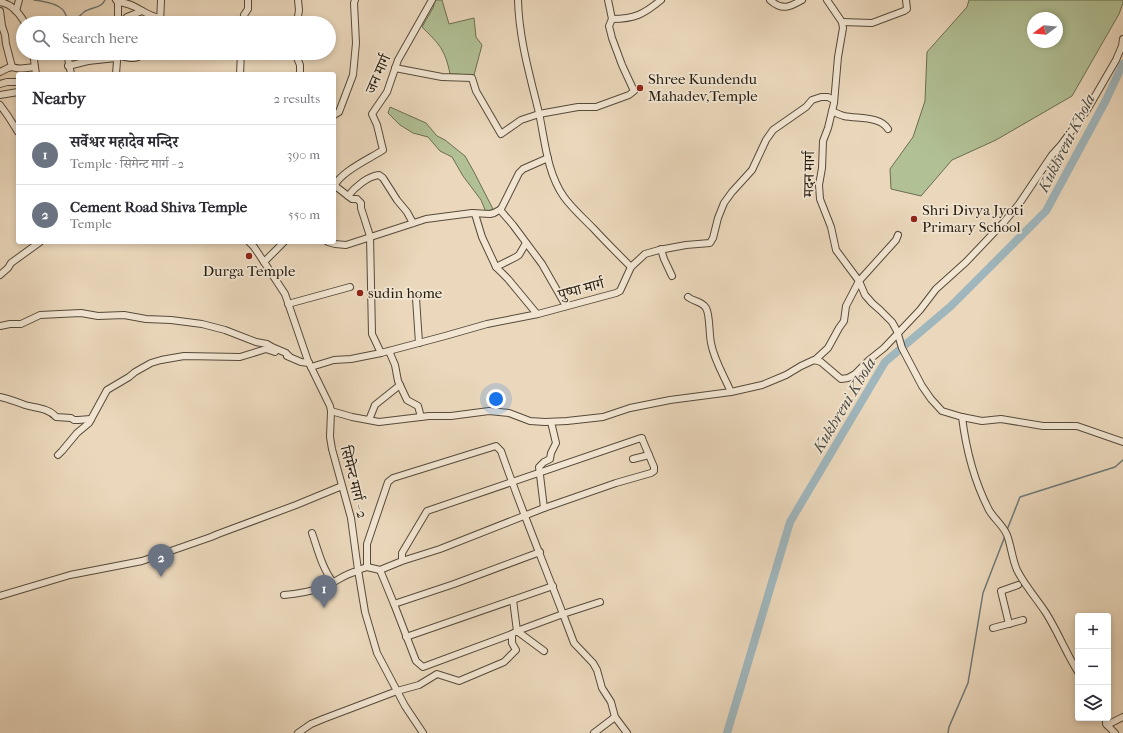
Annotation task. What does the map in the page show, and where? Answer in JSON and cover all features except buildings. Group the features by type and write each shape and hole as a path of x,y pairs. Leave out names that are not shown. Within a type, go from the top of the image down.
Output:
{"street":[{"path":"160,16 161,0"},
{"path":"244,16 248,9 248,0"},
{"path":"298,0 298,16"},
{"path":"336,114 339,112 354,75 356,43 355,0"},
{"name":"जन मार्ग","path":"336,181 344,174 383,150 377,125 372,114 387,92 398,60 432,0"},
{"path":"518,0 518,14 524,53 548,158 556,181 564,196 577,212 631,267"},
{"path":"395,68 442,77 472,78 476,91 501,134 521,120 539,114 578,107 596,107 629,95 634,91 612,38 609,26 612,19 608,0"},
{"path":"612,19 624,19 637,16 650,9 661,0"},
{"path":"770,0 780,7 790,7 802,0"},
{"path":"827,0 842,22 868,23 904,11 907,9 906,0"},
{"path":"16,11 19,1"},
{"path":"119,16 117,1 132,4 153,16"},
{"path":"0,2 11,6 20,16"},
{"path":"0,11 12,67"},
{"path":"130,16 142,11"},
{"name":"मदन मार्ग","path":"842,22 843,28 838,57 834,100 828,128 823,141 822,168 819,185 820,199 831,227 836,250 859,280 865,295 892,322 908,361 922,386 942,411 962,417 982,421 1001,419 1043,426 1077,426 1123,442"},
{"path":"815,360 821,362 841,379 848,378 855,374 884,348 920,310 936,289 971,256 1019,204 1052,155 1062,145 1087,110 1116,60 1122,46 1123,39"},
{"path":"34,60 36,72"},
{"path":"68,60 70,72"},
{"path":"68,66 90,60"},
{"path":"116,60 116,72"},
{"path":"240,72 241,60"},
{"path":"298,60 300,72"},
{"path":"0,72 12,67 20,69 35,67"},
{"path":"0,84 6,82 16,82"},
{"path":"0,95 16,92"},
{"name":"पुष्पा मार्ग","path":"310,365 381,353 487,324 537,314 620,291 631,267 645,254 661,249 710,243 724,203 752,170 766,140 773,130 806,107 812,100 821,97 828,97 834,100"},
{"path":"0,106 16,125"},
{"path":"832,111 844,116 877,121 886,125 888,129"},
{"path":"335,244 346,245 426,219 490,214 501,209 519,173 523,169 548,158"},
{"path":"348,196 368,178 379,175 383,178 413,223"},
{"path":"336,187 352,199 357,199 361,203 361,208 370,236 372,334 381,353"},
{"path":"501,209 542,264 566,306"},
{"path":"475,214 482,237 496,266 537,314"},
{"path":"331,410 352,417 379,422 489,411 509,414 530,421 551,422 603,417 630,408 731,392 762,385 815,360 828,348 844,321 846,306 859,280 896,240 898,235"},
{"path":"496,266 519,255 526,243"},
{"path":"0,275 11,263 37,244"},
{"name":"सिमेन्ट मार्ग - 2","path":"251,244 285,294 300,341 330,406 330,437 350,518 365,612 378,654 405,706 423,733"},
{"path":"264,262 282,244"},
{"path":"661,249 672,276"},
{"path":"288,304 350,287"},
{"path":"416,298 419,343"},
{"path":"688,298 704,305 707,310 711,343 718,364 731,392"},
{"path":"0,326 21,324 40,315 60,314 98,316 124,315 146,319 195,322 256,342 267,344 272,348 286,353 290,357"},
{"path":"58,455 77,433 89,423 107,390 129,378 135,372 161,360 184,356 240,357 266,349 310,365"},
{"path":"388,351 395,365 398,381 407,400 418,406 421,417"},
{"path":"369,420 376,405 400,385"},
{"path":"0,397 45,410 52,413 56,417 78,420 91,418"},
{"path":"962,417 963,430 975,480 990,512 1000,523 1006,533 1017,569 1025,584 1046,613 1075,668"},
{"path":"544,508 539,467 550,459 556,443 551,422"},
{"path":"284,595 325,587 350,573 367,567 380,570 402,561 440,549 544,508 616,483 651,473 654,471 654,467 642,438 427,511 402,553 402,561"},
{"path":"367,567 367,544 388,482 393,478 496,446 501,451 574,643 593,663 597,670 602,688 611,702 615,716 627,733"},
{"path":"633,459 649,455"},
{"path":"0,596 70,575 142,561 211,537 342,486"},
{"path":"312,533 324,567 333,582"},
{"path":"394,604 454,584 540,552"},
{"path":"380,570 416,661 423,667 563,614 600,602"},
{"path":"406,637 553,586"},
{"path":"1009,624 1001,591 1018,586"},
{"path":"298,733 311,724 419,684 438,674 458,681 504,662 516,650 512,643 515,633 513,600"},
{"path":"993,628 1023,620"},
{"path":"515,633 544,651"},
{"path":"594,733 615,716"},
{"path":"1108,725 1123,717"},
{"path":"1107,721 1108,725 1115,733"}],"green space":[{"path":"435,0 442,0 449,24 474,18 476,37 482,45 474,75 450,74 446,58 433,38 422,27 433,8"},
{"path":"969,0 1123,0 1119,14 1072,96 996,140 952,160 921,196 891,189 890,169 913,137 925,101 927,52 967,7"},
{"path":"390,107 426,123 437,136 445,140 465,156 493,209 486,212 481,200 463,176 452,157 440,151 428,137 413,133 400,125 388,113"}],"waterway":[{"path":"34,0 54,4 61,8 67,16"},
{"path":"79,16 86,10 101,5 105,0"},
{"name":"Kukhreni Khola","path":"727,733 790,522 885,362 951,306 1046,211 1105,102 1123,64"},
{"path":"1007,530 1020,497 1115,467 1123,460"},
{"path":"948,733 949,727 968,683 983,593 1005,536"}],"place":[{"name":"Shree Kundendu Mahadev,Temple","path":"640,88"},
{"name":"Shri Divya Jyoti Primary School","path":"914,219"},
{"name":"Durga Temple","path":"249,256"},
{"name":"sudin home","path":"360,293"},
{"name":"Cement Road Shiva Temple","path":"161,577"},
{"name":"सर्वेश्वर महादेव मन्दिर","path":"324,608"}]}
